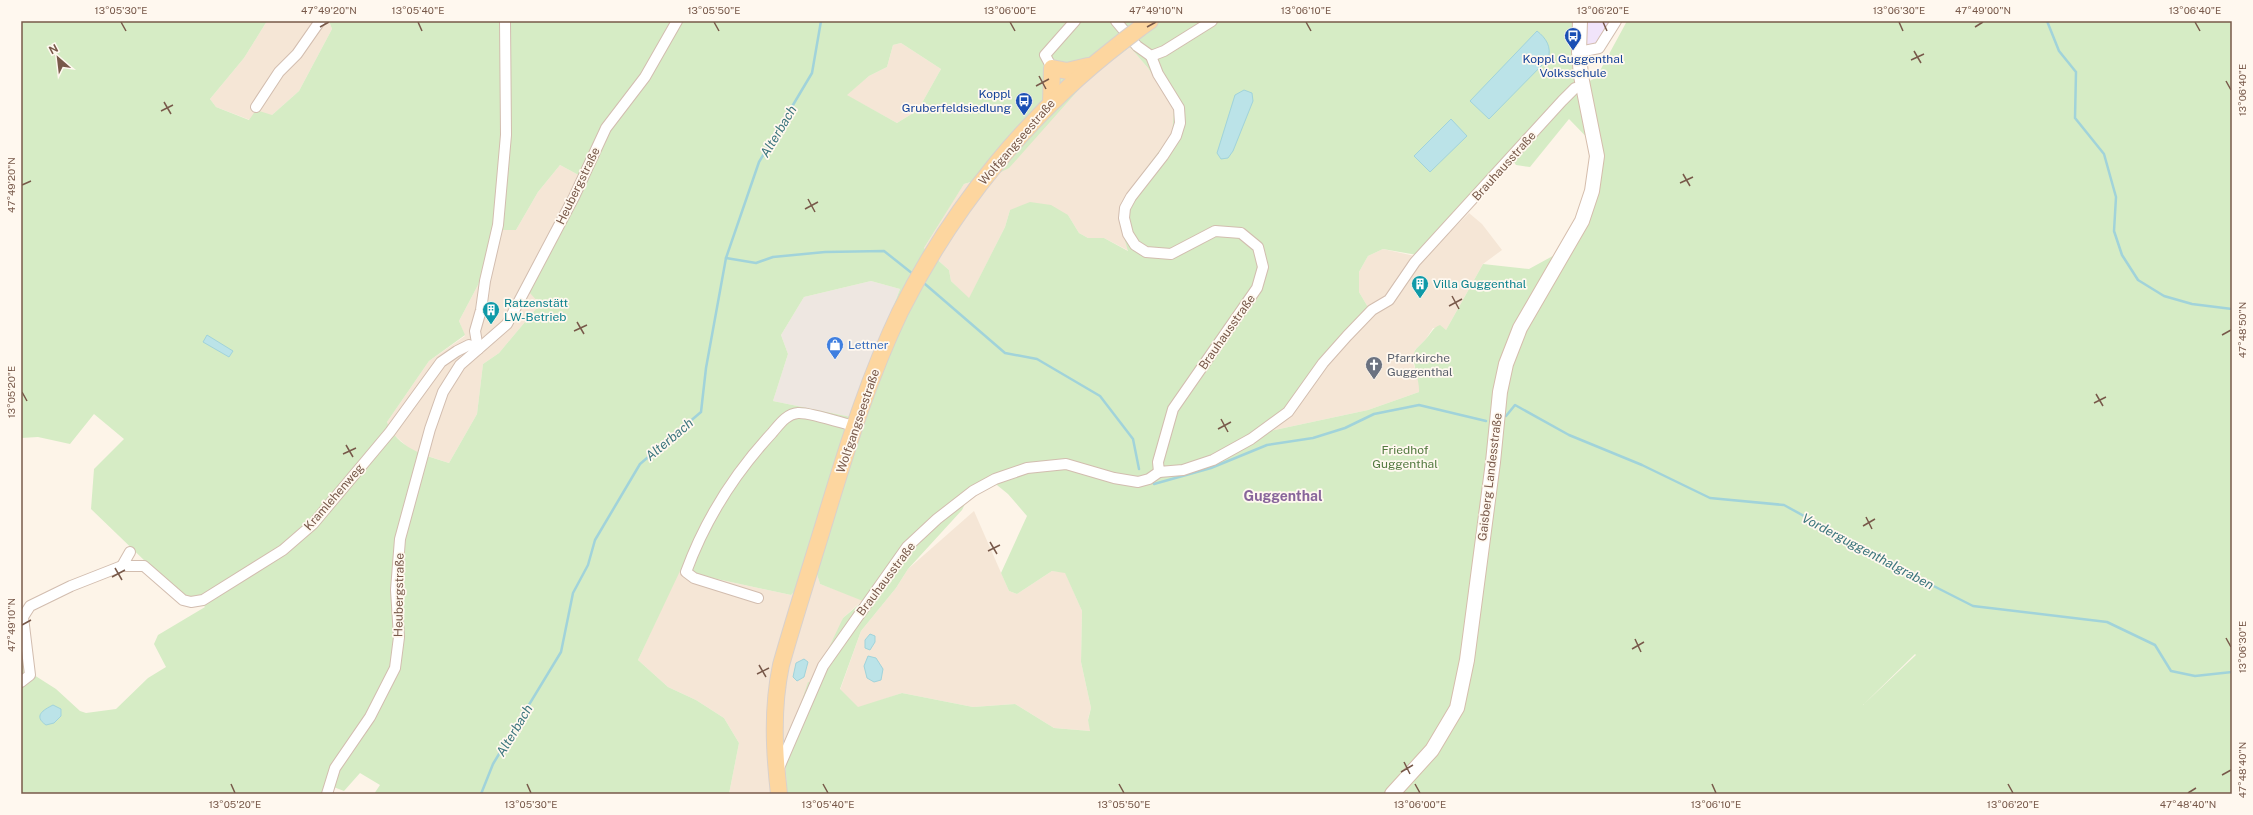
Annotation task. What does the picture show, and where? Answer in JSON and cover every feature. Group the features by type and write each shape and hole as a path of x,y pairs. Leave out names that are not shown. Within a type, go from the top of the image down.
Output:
{"main road":[{"name":"Gaisberg Landesstraße","path":"1392,794 1432,750 1457,708 1468,654 1502,377 1512,345 1520,328 1582,221 1589,205 1595,178 1597,156 1583,86 1579,52 1580,21"},
{"name":"Wolfgangseestraße","path":"779,794 774,713 775,693 781,664 854,426 881,355 900,313 925,267 975,190 1027,128 1051,103 1092,65 1145,25"},
{"path":"1051,103 1052,68 1067,71 1092,65"}],"street":[{"path":"256,107 279,72 297,54 320,21"},
{"path":"478,349 475,331 481,310 485,282 498,225 505,142 507,70 505,21"},
{"name":"Heubergstraße","path":"327,794 335,768 370,717 394,668 399,638 396,590 400,539 443,392 460,365 507,324 574,198 606,128 645,77 677,21"},
{"path":"1052,68 1045,55 1048,49 1075,21"},
{"path":"1116,21 1137,46 1151,56 1164,51 1212,21"},
{"path":"1579,52 1599,48 1616,21"},
{"name":"Brauhausstraße","path":"1151,56 1158,74 1179,108 1180,123 1176,136 1163,156 1131,196 1125,208 1124,218 1128,234 1135,245 1146,252 1171,254 1215,231 1241,233 1258,247 1263,267 1257,288 1173,410 1158,462 1160,472"},
{"name":"Brauhausstraße","path":"777,774 823,666 908,546 937,519 974,491 995,479 1027,468 1066,464 1114,478 1138,482 1149,479 1160,472 1183,470 1213,460 1251,439 1288,412 1323,363 1347,336 1372,310 1390,300 1415,262 1566,96 1575,88 1583,86"},
{"name":"Kramlehenweg","path":"21,682 30,675 23,617 30,606 71,586 122,566 144,566 183,600 191,602 203,600 283,550 313,524 390,432 441,362 457,350 469,345 478,349"},
{"path":"758,598 694,578 686,572 695,546 717,507 750,457 787,416 798,412 854,426"},
{"path":"122,566 130,552"}],"shaded area":[{"path":"267,21 329,21 332,29 299,91 272,115 250,120 216,107 210,99 244,58"},
{"path":"1587,21 1611,21 1601,37 1592,46 1588,46 1585,40"},
{"path":"901,43 941,69 918,110 897,123 846,95 869,76 887,67 893,45"},
{"path":"1130,47 1148,68 1174,108 1172,134 1130,190 1129,251 1104,238 1088,238 1079,233 1068,215 1010,210 1005,227 969,299 951,281 949,270 924,248 951,204 964,184 995,175 1089,78"},
{"path":"560,165 586,179 540,304 499,353 483,364 477,414 449,463 412,451 391,432 387,422 429,361 465,336 459,321 478,285 498,230 516,230 538,192"},
{"path":"1469,213 1482,224 1502,250 1483,264 1446,330 1433,328 1426,339 1415,350 1413,363 1420,382 1419,392 1368,410 1265,432 1369,309 1359,292 1359,272 1368,256 1383,249 1424,258"},
{"path":"871,281 900,289 851,417 773,401 788,354 781,335 804,297"},
{"path":"974,511 1009,591 1017,594 1052,571 1065,572 1082,611 1081,662 1091,708 1088,719 1091,731 1054,728 1015,704 973,707 902,693 858,708 840,690 861,631 896,588 908,569"},
{"path":"816,570 820,584 863,600 843,618 787,794 729,794 739,743 724,718 696,700 668,687 638,660 679,571 791,595"}],"green space":[{"name":"Friedhof Guggenthal","path":"21,21 267,21 244,58 210,99 216,107 249,120 256,110 272,115 299,91 332,29 329,21 1587,21 1585,40 1587,82 1596,78 1627,21 2232,21 2232,794 787,794 785,752 808,682 812,683 843,618 863,601 820,584 816,571 791,595 680,571 638,660 668,687 696,700 724,718 739,743 729,794 374,794 380,785 360,773 344,791 331,786 328,794 21,794 21,609 24,672 34,675 56,689 80,711 86,713 116,709 148,678 166,667 154,644 158,635 205,607 198,599 185,597 173,588 91,509 94,469 124,439 94,414 70,444 38,437 21,438","holes":["901,43 941,69 918,110 897,123 847,95 869,76 887,67 893,45","1130,47 1148,68 1174,108 1172,134 1130,190 1119,220 1128,251 1104,238 1088,238 1079,233 1068,215 1051,205 1030,202 1010,210 1005,227 969,298 951,281 949,270 924,248 964,184 995,175 1009,168 1089,78","1569,119 1601,152 1596,202 1571,246 1529,269 1483,264 1446,330 1440,325 1437,326 1416,349 1414,353 1414,363 1419,392 1368,410 1265,432 1369,309 1359,292 1359,272 1368,256 1383,249 1417,255 1510,156 1516,165 1530,167","560,165 586,179 529,292 540,304 499,353 483,364 477,414 449,463 430,457 404,444 397,438 387,422 429,361 465,335 459,321 478,285 498,230 516,230 538,192","871,281 900,289 851,417 773,401 788,354 781,335 804,297","992,481 1008,494 1027,516 1001,573 1009,591 1017,594 1052,571 1065,573 1082,611 1081,662 1091,708 1088,720 1090,731 1054,728 1015,704 973,707 902,693 858,707 840,689 861,631 896,588 908,569 962,510 969,496","1915,654 1916,655 1863,705"]}],"water":[{"path":"1537,31 1549,47 1548,59 1489,119 1470,101"},
{"path":"1244,90 1252,93 1253,101 1233,151 1228,158 1221,159 1217,153 1235,95"},
{"path":"1451,119 1467,136 1430,172 1414,156"},
{"path":"207,335 233,351 229,357 203,342"},
{"path":"870,634 875,636 875,642 870,650 865,648 865,640"},
{"path":"868,656 876,658 883,669 881,680 874,682 867,678 864,666"},
{"path":"804,659 808,662 804,677 797,681 793,677 796,663"},
{"path":"53,705 61,709 61,716 54,723 46,725 40,719 40,716 43,711"}],"waterway":[{"name":"Alterbach","path":"481,794 493,764 561,652 573,593 588,565 595,540 640,464 701,412 706,368 726,258 759,162 812,73 821,21"},
{"path":"2047,21 2059,51 2076,72 2075,118 2104,154 2116,197 2114,231 2122,255 2138,280 2164,296 2192,304 2232,309"},
{"name":"Vorderguggenthalgraben","path":"726,258 756,263 773,257 825,252 884,251 913,274"},
{"name":"Vorderguggenthalgraben","path":"925,284 1005,353 1037,359 1100,396 1133,439 1139,469"},
{"name":"Vorderguggenthalgraben","path":"1154,484 1211,468 1267,445 1313,438 1345,428 1374,414 1419,405 1486,421"},
{"name":"Vorderguggenthalgraben","path":"1506,416 1515,405 1569,435 1642,465 1710,498 1784,505 1904,571 1973,606 2107,622 2155,645 2171,671 2195,676 2232,672"}],"place":[{"name":"Koppl Guggenthal Volksschule","path":"1573,51"},
{"name":"Koppl Gruberfeldsiedlung","path":"1024,116"},
{"name":"Villa Guggenthal","path":"1420,299"},
{"name":"Ratzenstätt LW-Betrieb","path":"491,325"},
{"name":"Lettner","path":"835,360"},
{"name":"Pfarrkirche Guggenthal","path":"1374,380"}],"district":[{"name":"Guggenthal","path":"1283,496"}]}
